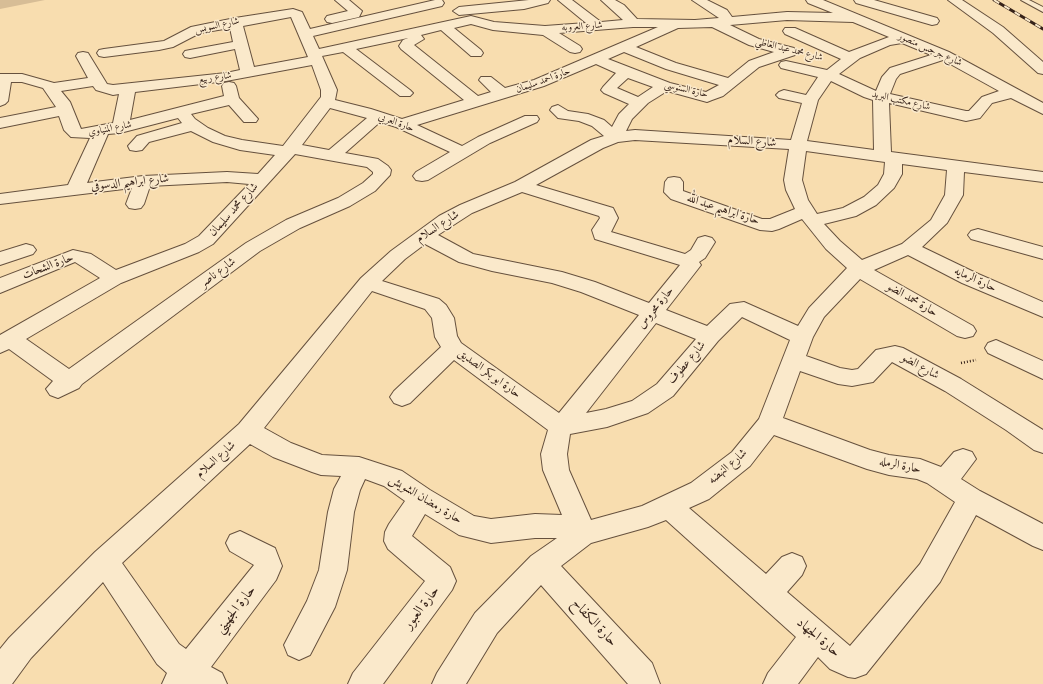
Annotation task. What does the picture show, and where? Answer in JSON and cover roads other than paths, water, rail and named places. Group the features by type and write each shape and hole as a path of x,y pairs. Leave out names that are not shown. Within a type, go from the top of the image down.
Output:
{"street":[{"path":"304,30 354,14 356,11 341,0"},
{"path":"455,11 524,5 544,0"},
{"path":"564,0 598,26"},
{"path":"607,0 619,8 633,23"},
{"path":"698,0 722,13 721,22"},
{"name":"شارع جرجس منصور","path":"814,0 944,55 991,79 1043,109"},
{"path":"860,0 943,7 998,30 1043,70"},
{"path":"304,30 435,1 471,20"},
{"path":"710,6 724,4 727,2"},
{"path":"943,7 910,40 870,48 846,60 823,80 810,100 798,145 793,180 799,200 808,216 833,245 854,262 858,269 909,248 938,223 954,195 956,166"},
{"name":"شارع السويس","path":"104,53 159,46 168,44 183,35 196,30 293,13 297,15 304,30"},
{"name":"شارع العروبه","path":"316,57 345,47 471,20 493,26 545,30 633,23 678,24 721,22 787,16 854,18"},
{"path":"235,22 242,44 248,73"},
{"name":"شارع محمد عبد العاطي","path":"721,22 756,43 787,58 808,56 846,60"},
{"name":"حارة احمد سليمان","path":"402,124 503,95 566,73 678,24"},
{"path":"444,26 476,53"},
{"path":"304,30 329,90 326,104"},
{"path":"507,40 545,30 575,49"},
{"path":"790,31 846,60"},
{"path":"411,33 417,39 408,43 406,46 477,103"},
{"path":"183,35 192,60 242,44"},
{"path":"730,46 748,46 756,43"},
{"path":"345,47 404,93"},
{"path":"625,47 671,66 730,83"},
{"path":"808,216 849,212 870,201 885,188 893,174 889,157 882,97 892,74 944,55"},
{"path":"83,56 101,88 121,90 120,128"},
{"name":"شارع ربيع","path":"121,90 226,77 316,57"},
{"name":"شارع مكتب البريد","path":"787,58 829,75 869,94 970,116 974,115 984,102 1013,92"},
{"name":"حارة السنوسي","path":"597,59 626,72 665,86 707,97 718,93 754,64 787,58"},
{"path":"626,72 610,87 609,90 639,103"},
{"path":"0,123 65,110 62,102 52,88 36,81 2,77 1,96"},
{"path":"226,77 232,99 250,119"},
{"path":"486,80 503,95"},
{"path":"52,88 97,81"},
{"path":"558,110 564,115 582,117 598,123 615,138 625,117 639,103 665,86"},
{"path":"784,95 810,100"},
{"name":"شارع المنياوي","path":"65,110 72,130 77,134 85,134 120,128 232,99"},
{"name":"حارة العربي","path":"326,104 378,116 402,124 463,152"},
{"name":"شارع محمد سليمان","path":"5,342 114,278 192,248 206,240 228,218 261,179 289,150 326,104"},
{"path":"182,113 193,125 202,131 219,139 240,145 334,154 378,116"},
{"path":"422,176 484,140 531,119"},
{"path":"136,146 138,142 143,139 193,125"},
{"path":"75,189 101,131"},
{"name":"شارع السلام","path":"0,674 20,648 105,561 248,431 368,282 398,255 423,235 466,209 521,186 580,152 615,138 635,135 652,135 798,145 1043,177"},
{"name":"شارع ناصر","path":"5,342 65,386 253,247 293,224 344,202 369,187 381,175 382,170 372,163 334,154"},
{"name":"شارع ابراهيم الدسوقي","path":"0,199 143,181 227,177 261,179"},
{"path":"135,204 143,181"},
{"name":"حارة ابراهيم عبد الله","path":"674,182 673,192 677,195 760,224 772,225 808,216"},
{"path":"521,186 606,212 609,218 600,232 602,235 688,261 698,254 705,242"},
{"path":"978,234 1043,253"},
{"path":"423,235 466,258 492,265 555,277 588,287 710,336"},
{"name":"حارة الرمايه","path":"909,248 969,278 1043,310"},
{"path":"0,259 26,250"},
{"name":"حارة الشحات","path":"0,286 73,256 84,258 114,278"},
{"name":"حارة محروس","path":"583,534 556,470 554,454 556,440 561,427 688,269 691,265 688,261"},
{"name":"حارة محمد الضو","path":"858,269 965,331"},
{"name":"شارع النهضه","path":"448,684 486,623 541,565 583,534 648,516 700,491 741,459 769,422 792,360 802,337 816,313 858,269"},
{"name":"حارة ابو بكر الصديق","path":"368,282 432,304 439,310 443,318 446,337 453,348 561,427"},
{"name":"شارع عطوف","path":"561,427 607,418 640,407 665,390 734,310 740,308 802,337"},
{"path":"402,397 453,348"},
{"path":"996,348 1043,371"},
{"name":"شارع الضو","path":"792,360 838,376 852,378 865,376 884,356 895,354 953,385 1043,443"},
{"name":"حارة الرمله","path":"769,422 867,459 889,465 920,469 944,480 971,499 1043,538"},
{"name":"حارة رمضان الشويش","path":"248,431 282,450 321,465 359,467 393,478 421,498 469,527 491,531 535,526 560,526 583,534"},
{"path":"944,480 963,459"},
{"path":"299,645 320,607 333,570 341,512 347,489 359,467"},
{"name":"حارة العبور","path":"364,684 442,582 440,576 398,541 398,532 421,498"},
{"name":"حارة الجهاد","path":"668,506 815,636 848,662 855,663 930,573 971,499"},
{"name":"حارة الجهيني","path":"192,680 268,566 265,557 240,543"},
{"path":"105,561 168,654 192,680"},
{"name":"حارة الكفاح","path":"541,565 631,662 641,674 644,684"},
{"path":"767,594 792,566"},
{"path":"779,684 815,636"}],"lane":[{"path":"1024,0 1043,10"}],"railway":[{"path":"994,0 1043,29"}]}
